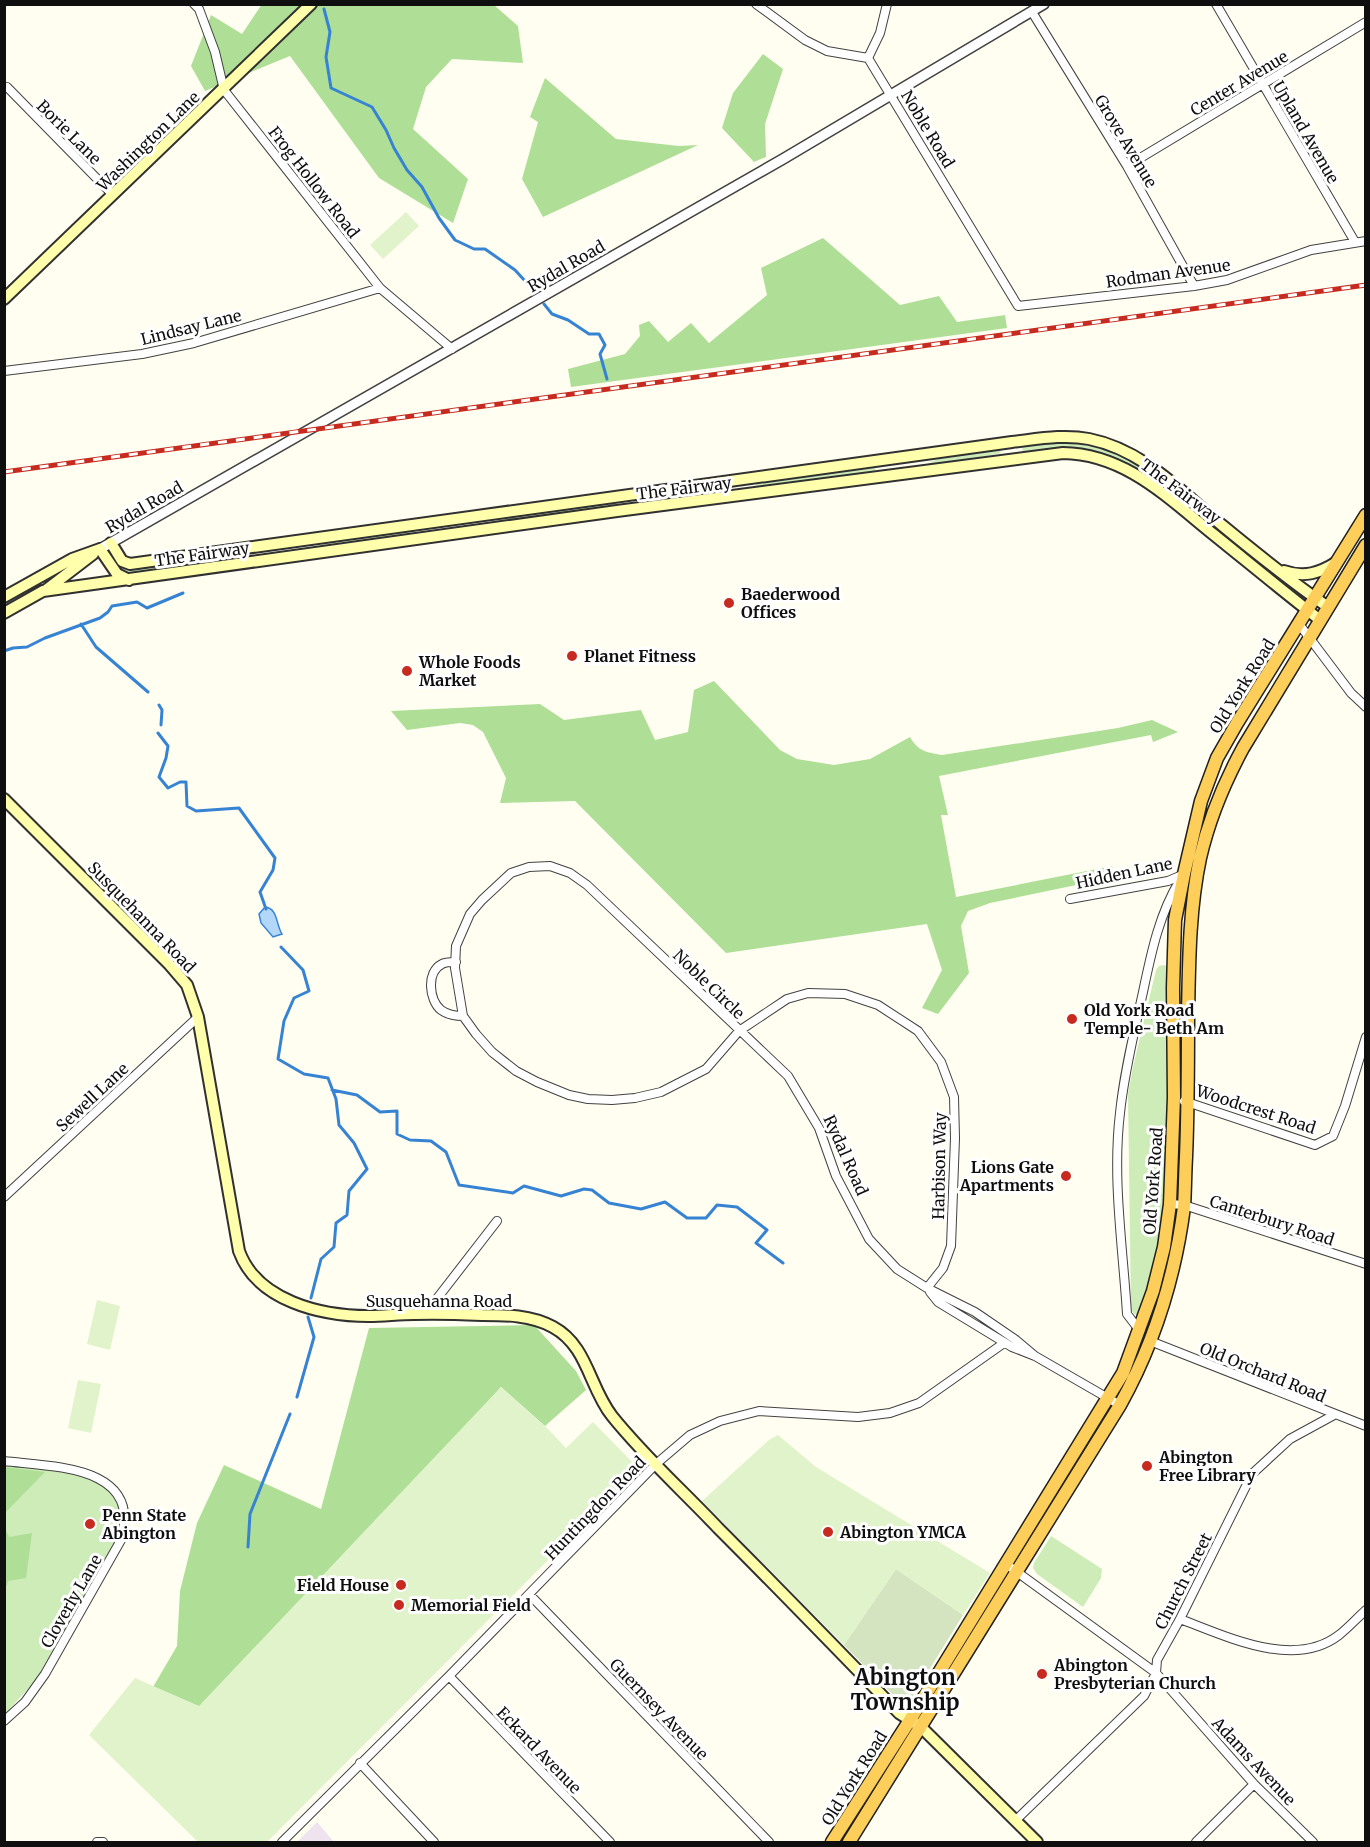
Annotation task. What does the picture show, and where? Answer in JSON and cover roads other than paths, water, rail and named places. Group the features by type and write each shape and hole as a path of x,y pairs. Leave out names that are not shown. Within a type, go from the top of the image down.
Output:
{"highway":[{"name":"Old York Road","path":"849,1842 1006,1564 1123,1373 1140,1331 1164,1247 1170,1204 1174,1097 1175,920 1202,801 1217,758 1365,515"},
{"name":"Old York Road","path":"832,1842 1017,1573 1120,1405 1132,1384 1150,1341 1166,1297 1177,1256 1184,1205 1190,928 1200,859 1213,814 1226,781 1243,748 1365,545"}],"main road":[{"name":"Washington Lane","path":"4,299 311,4"},
{"name":"The Fairway","path":"111,543 122,561 130,564 1012,442 1075,437 1104,443 1128,452 1172,482 1328,607"},
{"path":"1012,442 1014,459"},
{"name":"The Fairway","path":"4,613 43,591 1050,454 1078,453 1103,459 1130,471 1175,502 1320,620"},
{"path":"100,549 117,574 129,580"},
{"name":"Rydal Road","path":"43,591 100,549"},
{"name":"Rydal Road","path":"4,597 72,559 100,549"},
{"path":"228,550 230,565"},
{"path":"1273,565 1289,573 1303,575 1324,570 1337,561"},
{"name":"Susquehanna Road","path":"4,799 180,975 189,991 198,1017 236,1238 243,1263 250,1274 268,1290 294,1303 332,1312 370,1316 425,1314 524,1317 554,1327 575,1345 583,1356 601,1400 612,1416 656,1464 900,1713 915,1724 1037,1842"}],"street":[{"name":"Frog Hollow Road","path":"194,4 199,9 215,52 224,90 380,288 452,349"},
{"path":"756,4 805,40 827,51 868,58 880,33 888,4"},
{"name":"Rydal Road","path":"100,549 892,96 1044,4"},
{"name":"Upland Avenue","path":"1216,4 1355,242"},
{"name":"Grove Avenue","path":"1032,12 1126,166 1194,286"},
{"name":"Center Avenue","path":"1126,166 1365,22"},
{"name":"Noble Road","path":"868,58 993,263"},
{"name":"Borie Lane","path":"7,87 113,195"},
{"name":"Rodman Avenue","path":"993,263 1018,306 1194,286 1227,280 1311,250 1365,241"},
{"name":"Lindsay Lane","path":"4,371 142,354 194,343 380,288"},
{"path":"1299,624 1351,693 1365,707"},
{"name":"Noble Circle","path":"550,866 570,873 587,885 739,1031 706,1069 661,1092 635,1098 596,1100 569,1095 516,1071 492,1052 464,1016 459,994 456,946 470,914 511,873 529,867 550,866"},
{"path":"1140,1331 1127,1314 1117,1162 1120,1115 1127,1064 1156,938 1171,895 1184,874"},
{"name":"Hidden Lane","path":"1070,899 1168,881 1184,874"},
{"path":"456,962 443,963 435,969 431,981 432,995 439,1009 452,1016 464,1016"},
{"name":"Harbison Way","path":"739,1031 787,999 808,993 845,994 878,1005 918,1031 936,1054 954,1097 955,1138 951,1246 944,1268 927,1288"},
{"name":"Sewell Lane","path":"4,1197 198,1017"},
{"name":"Rydal Road","path":"739,1031 788,1076 819,1128 836,1176 869,1239 897,1269 927,1288 986,1319 1035,1356"},
{"name":"Woodcrest Road","path":"1174,1097 1315,1145 1333,1136 1345,1106 1365,1037"},
{"name":"Canterbury Road","path":"1170,1204 1184,1205 1365,1264"},
{"path":"425,1314 497,1221"},
{"name":"Rydal Road","path":"927,1288 938,1302 1004,1342 1035,1356 1120,1405"},
{"path":"980,1327 986,1319"},
{"name":"Old Orchard Road","path":"1150,1341 1365,1426"},
{"name":"Huntingdon Road","path":"282,1842 449,1676 656,1464 690,1435 720,1421 759,1411 858,1417 903,1410 919,1403 1004,1342"},
{"name":"Church Street","path":"1015,1821 1144,1696 1156,1673 1157,1660 1180,1619 1252,1474 1290,1439 1334,1415"},
{"name":"Cloverly Lane","path":"4,1461 63,1467 91,1474 114,1489 124,1509 125,1518 121,1540 45,1674 25,1702 4,1721"},
{"name":"Adams Avenue","path":"1006,1564 1156,1673 1254,1784 1313,1842"},
{"name":"Guernsey Avenue","path":"529,1594 769,1842"},
{"path":"1180,1619 1256,1645 1284,1651 1308,1648 1338,1636 1365,1610"},
{"name":"Eckard Avenue","path":"449,1676 610,1842"},
{"path":"360,1763 434,1842"},
{"path":"1196,1842 1254,1784"},
{"path":"97,1842 103,1842"}],"water":[{"path":"265,907 275,914 282,934 273,937 261,923 259,914"}],"waterway":[{"path":"324,9 330,32 326,57 331,88 372,107 407,170 422,187 439,218 455,240 474,249 485,249 515,270 536,293"},
{"path":"544,304 552,314 568,320 589,334 599,334 605,345 600,354 607,379"},
{"path":"4,651 27,647 100,618 112,606 137,602 147,608 183,593"},
{"path":"81,624 96,647 148,692"},
{"path":"159,705 162,710 161,725"},
{"path":"158,733 168,746 159,777 168,788 180,782 186,782 187,806 196,811 239,808 275,858 273,870 260,892 266,909"},
{"path":"281,947 303,970 309,991 294,998 284,1021 278,1059 304,1074 328,1078 336,1099 339,1125 354,1143 367,1169 349,1191 347,1215 336,1223 334,1247 321,1259 311,1298"},
{"path":"332,1090 357,1095 380,1112 397,1111 397,1134 410,1140 431,1141 446,1152 459,1185 513,1193 524,1186 561,1196 584,1189 592,1190 609,1203 641,1209 665,1202 687,1218 706,1218 717,1205 737,1207 767,1230 756,1243 783,1263"},
{"path":"297,1397 314,1337 308,1317"},
{"path":"248,1547 250,1514 290,1414"}],"railway":[{"path":"4,472 1366,285"}],"place":[{"name":"Baederwood Offices","path":"729,603"},
{"name":"Planet Fitness","path":"572,656"},
{"name":"Whole Foods Market","path":"407,671"},
{"name":"Old York Road Temple- Beth Am","path":"1072,1019"},
{"name":"Lions Gate Apartments","path":"1066,1176"},
{"name":"Abington Free Library","path":"1147,1466"},
{"name":"Penn State Abington","path":"90,1524"},
{"name":"Abington YMCA","path":"828,1532"},
{"name":"Field House","path":"401,1585"},
{"name":"Memorial Field","path":"399,1605"},
{"name":"Abington Presbyterian Church","path":"1042,1674"}],"district":[{"name":"Abington Township","path":"905,1690"}]}
